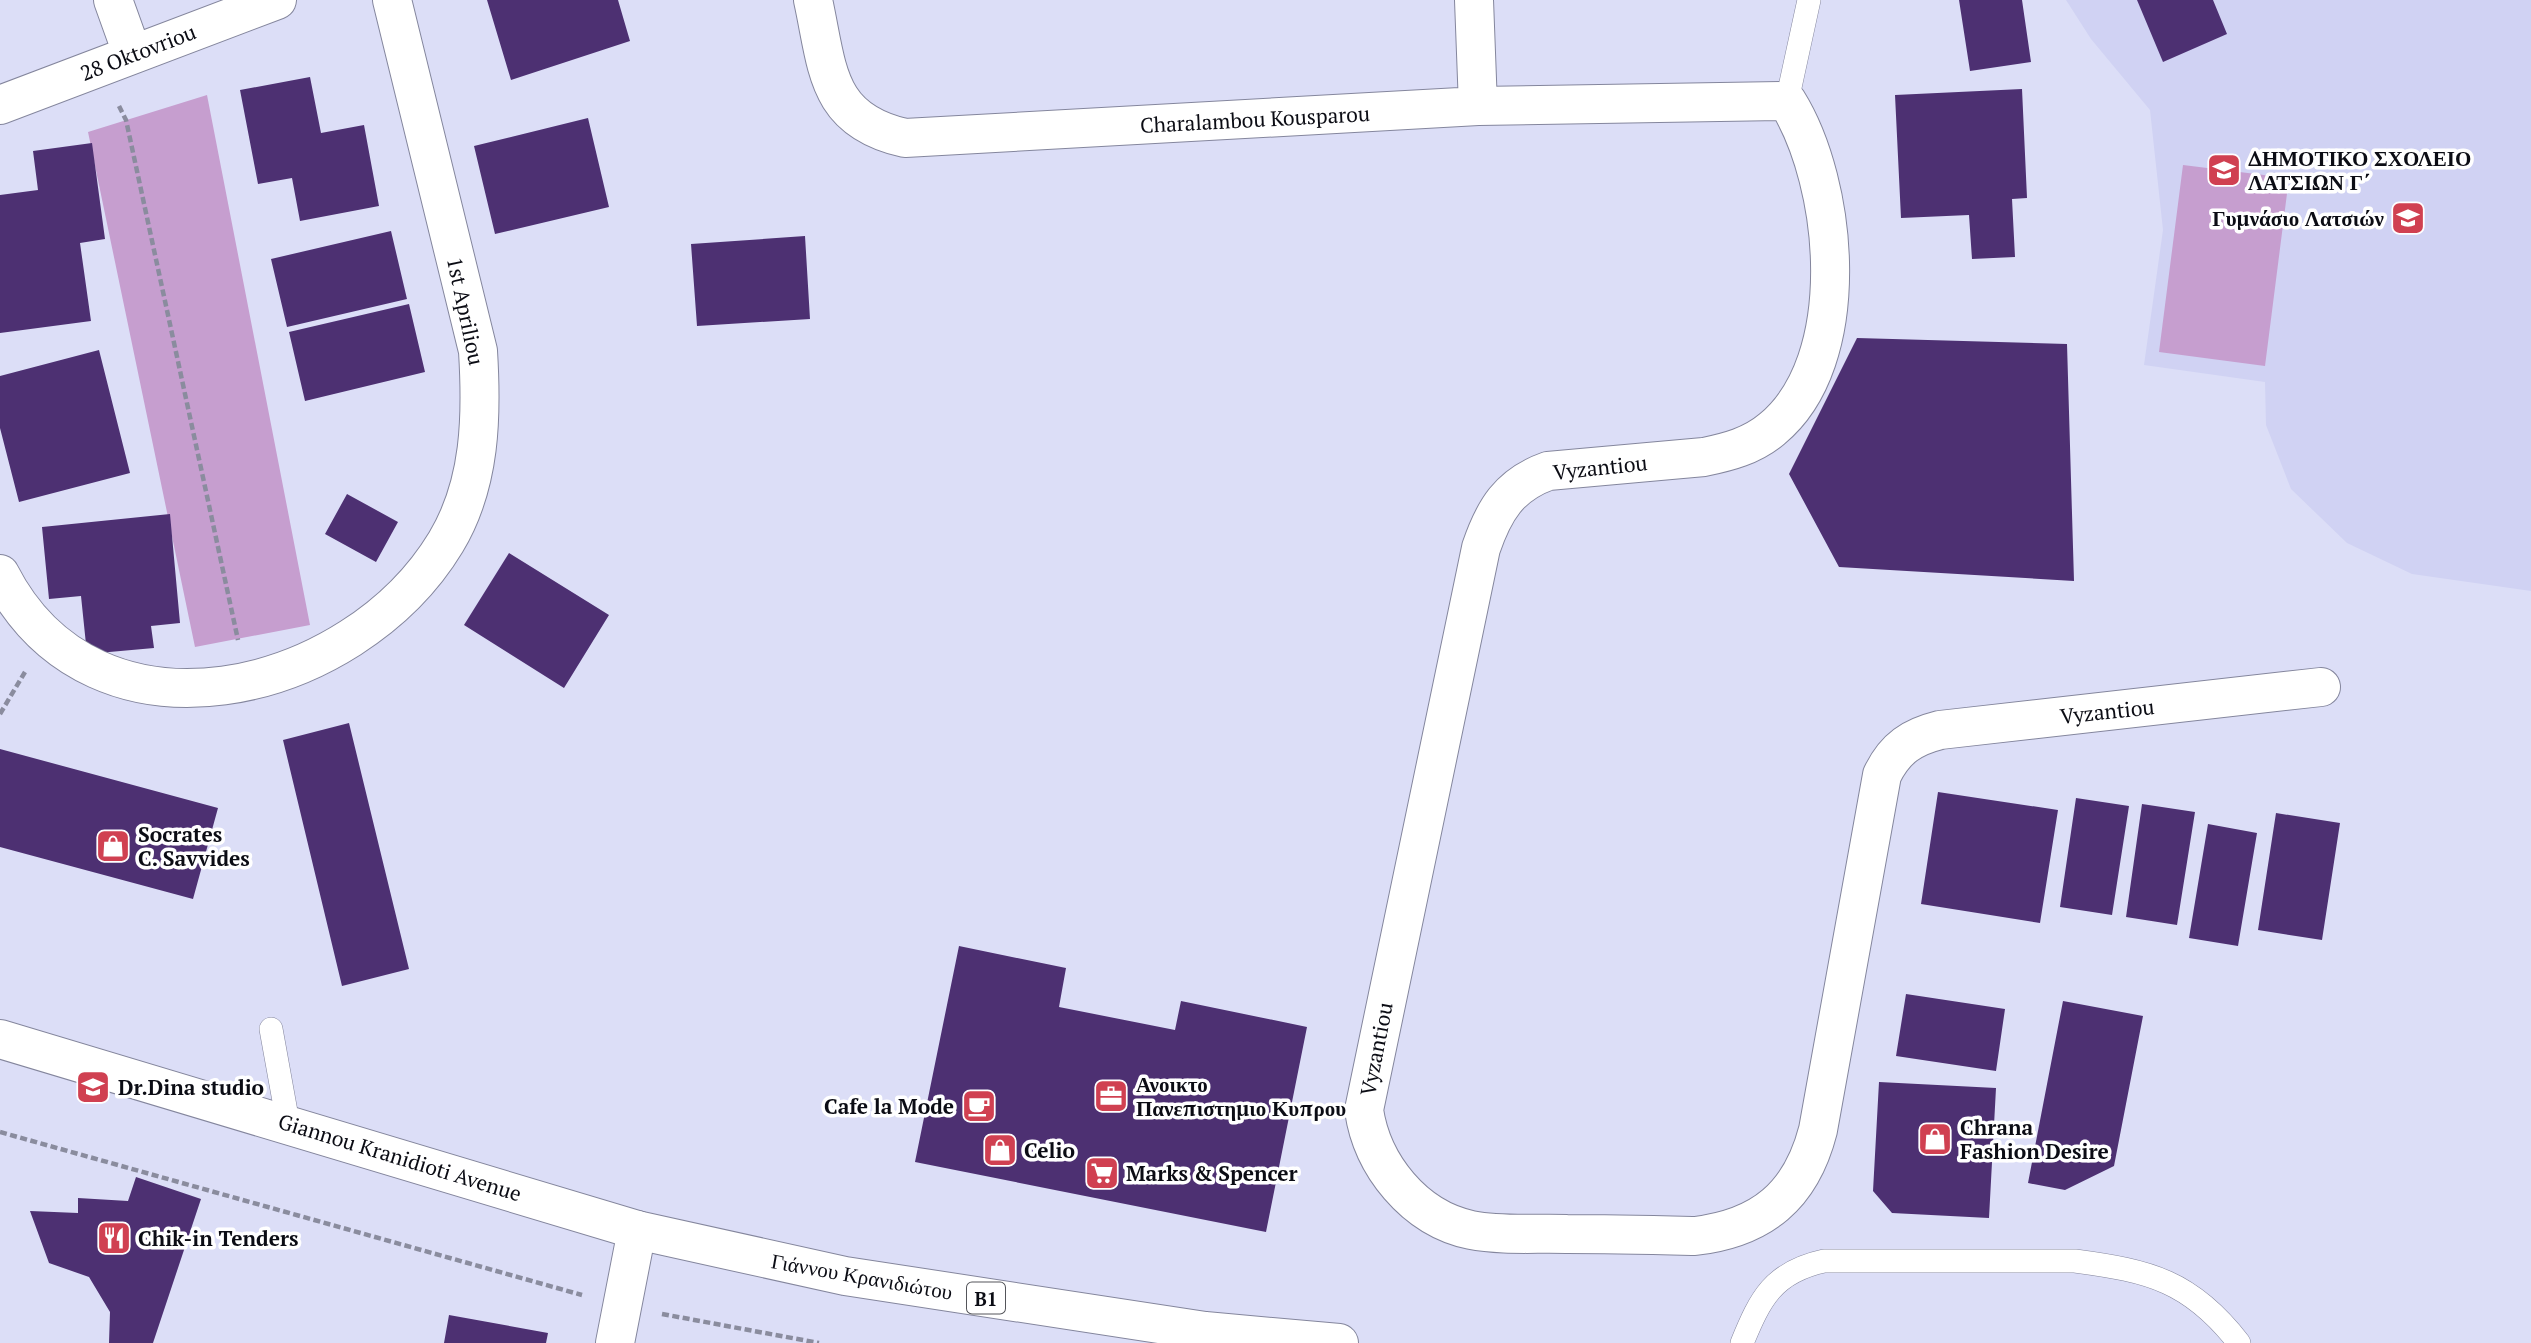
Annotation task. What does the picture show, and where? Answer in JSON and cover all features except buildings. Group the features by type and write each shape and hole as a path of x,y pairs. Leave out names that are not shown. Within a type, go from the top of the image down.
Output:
{"street":[{"path":"113,0 117,59"},
{"name":"28 Oktovriou","path":"0,105 277,0"},
{"name":"1st Apriliou","path":"0,574 31,621 62,648 93,668 129,681 172,689 208,689 245,682 325,653 369,626 400,600 446,541 467,495 475,461 480,398 478,351 392,0"},
{"name":"Charalambou Kousparou","path":"813,0 831,79 844,106 864,125 905,138 1478,106 1787,101"},
{"path":"1474,0 1478,106"},
{"name":"Vyzantiou","path":"1787,101 1802,126 1812,151 1822,194 1827,244 1828,296 1823,339 1814,373 1798,400 1761,438 1723,453 1548,471 1531,477 1503,500 1481,548 1364,1110 1374,1151 1399,1185 1429,1211 1449,1223 1486,1232 1695,1236 1719,1233 1753,1221 1794,1185 1812,1151 1878,791 1882,775 1900,747 1917,737 1940,730 2321,687"},
{"name":"Giannou Kranidioti Avenue","path":"0,1039 288,1123 638,1230"},
{"path":"615,1343 638,1230"},
{"name":"Γιάννου Κρανιδιώτου","path":"638,1230 845,1276 1205,1331 1339,1343"}],"lane":[{"path":"1787,101 1809,0"},
{"path":"271,1029 288,1123"},
{"path":"1742,1343 1762,1299 1776,1282 1805,1265 1824,1261 2075,1261 2106,1265 2160,1279 2184,1289 2217,1314 2239,1343"}],"path":[{"path":"117,59 126,120 245,682"},
{"path":"0,1132 623,1306 819,1343"}],"shaded area":[{"name":"Γυμνάσιο Λατσιών","path":"2066,0 2531,0 2531,591 2412,574 2347,543 2291,489 2266,425 2265,382 2144,365 2163,230 2150,110 2091,39"},
{"path":"207,95 310,625 195,647 88,132"},
{"path":"2183,165 2289,178 2265,366 2159,352"}],"place":[{"name":"ΔΗΜΟΤΙΚΟ ΣΧΟΛΕΙΟ ΛΑΤΣΙΩΝ Γ΄","path":"2224,170"},
{"name":"Γυμνάσιο Λατσιών","path":"2408,218"},
{"name":"Socrates C. Savvides","path":"113,846"},
{"name":"Dr.Dina studio","path":"93,1087"},
{"name":"Ανοικτο Πανεπιστημιο Κυπρου","path":"1111,1096"},
{"name":"Cafe la Mode","path":"979,1106"},
{"name":"Chrana Fashion Desire","path":"1935,1139"},
{"name":"Celio","path":"1000,1150"},
{"name":"Marks & Spencer","path":"1102,1173"},
{"name":"Chik-in Tenders","path":"114,1238"}]}
